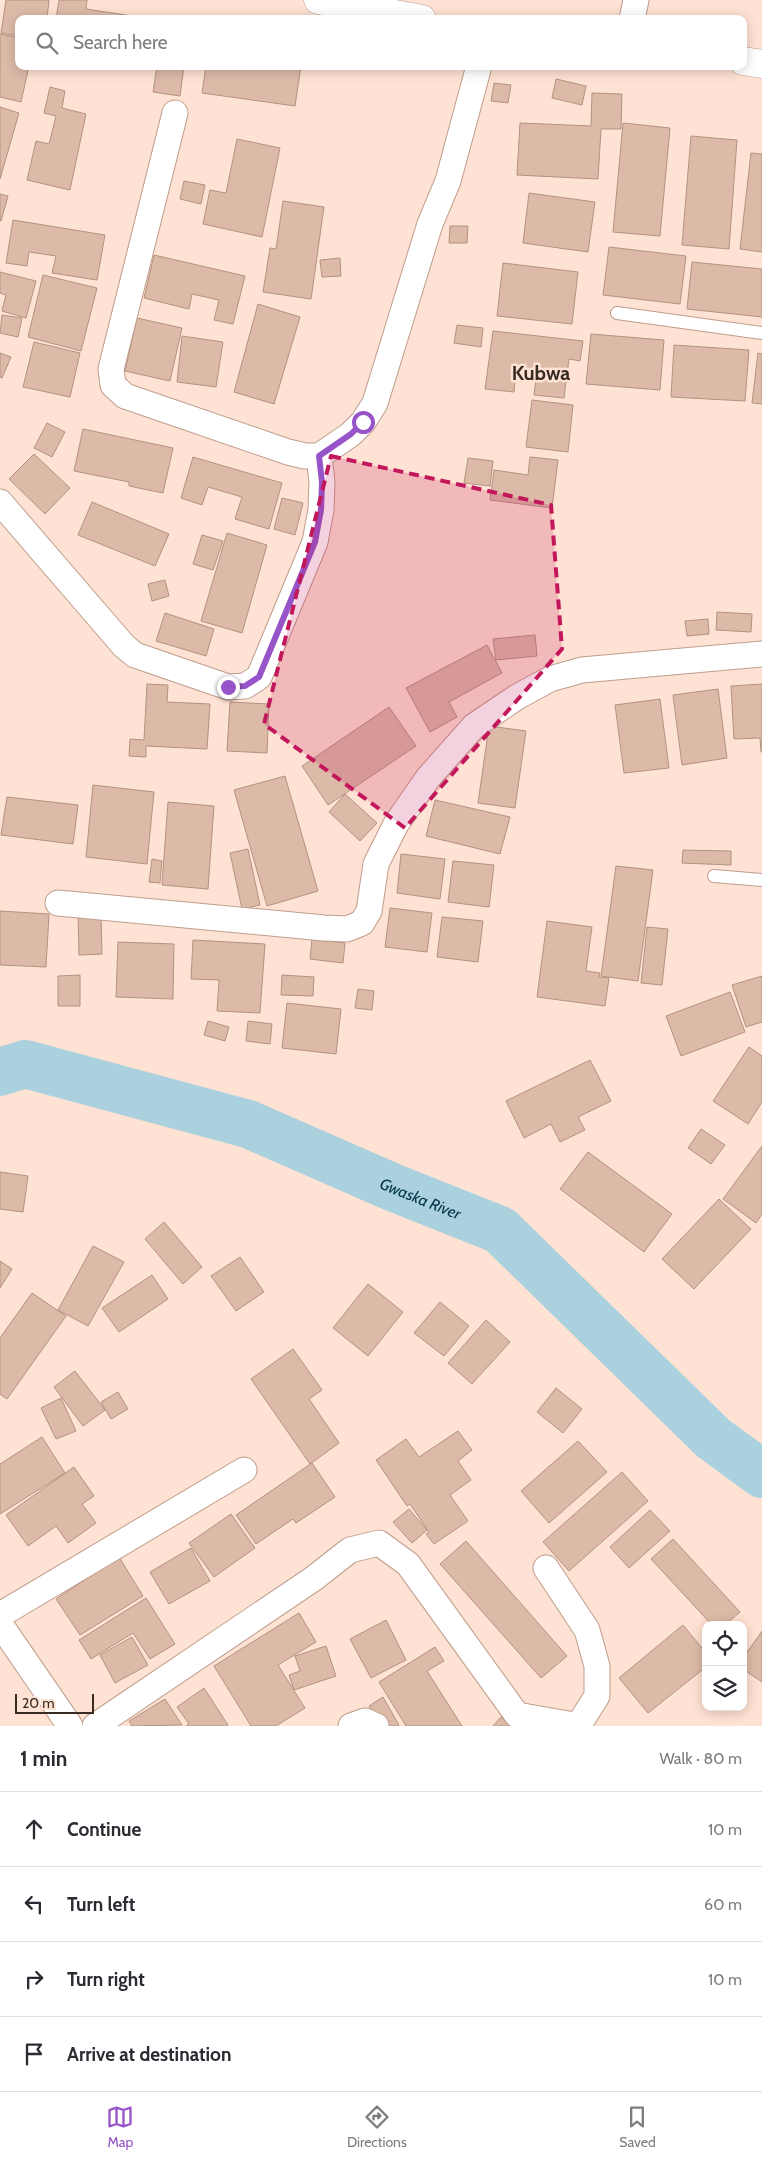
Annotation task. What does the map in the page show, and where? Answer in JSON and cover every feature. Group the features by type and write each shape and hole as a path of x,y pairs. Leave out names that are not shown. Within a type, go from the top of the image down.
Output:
{"main road":[{"path":"319,0 411,12"},
{"path":"747,62 762,64"}],"street":[{"path":"633,15 636,0"},
{"path":"175,113 111,369 113,385 125,396 288,452 305,456 319,456 351,434 363,422 374,403 430,224 448,181 478,70"},
{"path":"0,502 124,646 135,655 228,687 245,686 259,677 315,542 321,510 322,482 319,456"},
{"path":"58,903 347,929 362,923 369,911 376,864 396,824 428,778 474,726 517,696 550,679 582,670 762,654"},
{"path":"0,1615 244,1470"},
{"path":"95,1726 313,1580 350,1550 379,1543 408,1564 517,1716 579,1726 597,1696 597,1666 587,1630 546,1568"},
{"path":"0,1624 70,1726"},
{"path":"351,1726 365,1721 376,1726"}],"lane":[{"path":"617,313 762,333"},
{"path":"714,876 762,880"}],"highlighted area":[{"path":"331,456 551,505 562,649 405,828 264,724"}],"building":[{"path":"6,0 49,0 47,15 15,15 15,35 1,33"},
{"path":"59,0 87,0 86,9 126,15 57,15"},
{"path":"0,34 15,37 15,70 28,70 21,102 0,97"},
{"path":"156,70 183,70 180,96 153,92"},
{"path":"205,70 300,70 295,106 202,93"},
{"path":"556,79 586,86 582,105 552,98"},
{"path":"494,83 511,85 508,103 491,101"},
{"path":"50,87 65,91 62,108 86,114 70,190 27,180 36,141 49,144 56,116 44,113"},
{"path":"592,93 622,94 621,129 601,129 598,179 517,175 520,123 591,126"},
{"path":"0,107 19,113 0,179"},
{"path":"623,123 670,128 660,236 613,232"},
{"path":"691,136 737,140 729,249 682,245"},
{"path":"237,139 280,148 262,237 203,224 210,190 226,193"},
{"path":"751,153 762,154 762,252 740,249"},
{"path":"184,181 205,185 201,204 180,199"},
{"path":"529,193 595,202 588,252 523,243"},
{"path":"0,194 8,196 1,221 0,221"},
{"path":"283,201 324,207 311,299 263,292 270,248 276,249"},
{"path":"13,220 105,235 97,280 52,273 56,256 29,252 27,266 6,263"},
{"path":"450,226 468,226 467,243 449,243"},
{"path":"609,247 686,256 680,304 603,295"},
{"path":"154,255 245,276 233,324 214,320 219,300 192,294 189,309 144,298"},
{"path":"340,258 341,276 322,277 320,260"},
{"path":"692,262 762,269 762,317 687,309"},
{"path":"503,263 578,272 572,324 497,316"},
{"path":"0,272 36,281 26,318 2,311 6,295 0,293"},
{"path":"43,275 97,288 81,351 28,337"},
{"path":"258,304 300,317 274,404 234,392"},
{"path":"2,315 22,318 18,337 0,333"},
{"path":"137,318 182,328 170,381 125,371"},
{"path":"457,325 483,328 481,347 454,343"},
{"path":"493,331 583,341 580,361 569,359 564,398 534,395 537,372 516,370 514,392 485,389"},
{"path":"591,334 664,340 660,390 586,384"},
{"path":"182,336 223,342 216,387 177,382"},
{"path":"34,342 80,353 70,397 23,387"},
{"path":"674,345 749,350 745,401 671,397"},
{"path":"0,353 11,357 2,378 0,377"},
{"path":"758,353 762,354 762,404 752,403"},
{"path":"532,400 573,405 568,452 526,447"},
{"path":"47,423 65,432 52,457 34,448"},
{"path":"83,429 173,448 163,493 129,486 129,482 74,471"},
{"path":"34,454 70,488 45,514 9,479"},
{"path":"193,457 282,483 269,529 235,519 242,497 208,487 202,505 181,498"},
{"path":"530,457 558,460 552,508 490,500 494,470 528,475"},
{"path":"468,458 493,461 490,486 464,483"},
{"path":"282,498 303,503 295,535 274,529"},
{"path":"92,502 169,534 155,566 78,535"},
{"path":"227,533 267,545 242,633 201,621"},
{"path":"202,535 223,541 213,570 193,564"},
{"path":"165,580 169,596 152,601 148,584"},
{"path":"717,612 752,614 751,632 716,630"},
{"path":"165,613 214,629 206,656 156,641"},
{"path":"708,619 709,634 687,636 685,621"},
{"path":"535,635 537,656 496,660 493,639"},
{"path":"487,645 502,673 449,702 457,717 430,732 406,688"},
{"path":"147,684 168,685 167,702 210,704 207,749 146,746 146,757 129,756 130,739 144,740"},
{"path":"762,684 761,752 760,738 734,739 731,686"},
{"path":"718,689 727,758 682,765 673,695"},
{"path":"660,699 669,768 624,773 615,705"},
{"path":"230,702 269,704 267,753 227,751"},
{"path":"389,707 416,746 328,805 302,766"},
{"path":"489,726 526,731 515,808 478,803"},
{"path":"285,776 318,891 267,906 234,790"},
{"path":"93,785 154,792 147,864 86,857"},
{"path":"345,794 377,823 360,841 329,812"},
{"path":"7,797 78,805 73,844 1,835"},
{"path":"435,800 510,817 500,854 426,836"},
{"path":"168,802 214,806 208,889 162,885"},
{"path":"248,849 260,905 242,909 230,853"},
{"path":"683,850 731,851 731,865 682,863"},
{"path":"401,854 445,859 440,899 397,893"},
{"path":"152,859 162,861 160,883 149,882"},
{"path":"453,861 494,865 489,907 448,902"},
{"path":"616,866 653,870 638,981 601,976"},
{"path":"390,908 432,913 427,952 385,947"},
{"path":"0,911 49,914 46,967 0,965"},
{"path":"101,914 102,954 79,955 78,915"},
{"path":"442,917 483,921 478,962 437,957"},
{"path":"547,921 592,927 586,971 600,973 599,977 609,978 605,1006 537,997"},
{"path":"647,927 668,929 662,985 641,983"},
{"path":"312,939 345,943 343,963 310,959"},
{"path":"193,940 265,944 260,1013 217,1011 219,980 191,979"},
{"path":"118,942 174,944 173,999 116,997"},
{"path":"80,975 80,1006 58,1006 58,976"},
{"path":"282,975 314,977 313,996 281,995"},
{"path":"762,976 762,1022 746,1027 732,985"},
{"path":"358,989 374,991 372,1010 355,1008"},
{"path":"730,992 745,1032 681,1056 666,1016"},
{"path":"287,1003 341,1009 336,1054 282,1048"},
{"path":"208,1021 229,1027 225,1041 204,1035"},
{"path":"248,1021 272,1024 270,1044 246,1041"},
{"path":"749,1047 762,1056 762,1102 748,1124 713,1101"},
{"path":"590,1060 611,1101 578,1117 585,1130 560,1142 551,1124 524,1138 506,1101"},
{"path":"701,1129 725,1145 711,1164 688,1148"},
{"path":"762,1146 762,1214 756,1223 723,1199"},
{"path":"588,1152 672,1214 644,1252 560,1189"},
{"path":"0,1172 28,1176 23,1212 0,1209"},
{"path":"719,1199 751,1229 694,1289 662,1259"},
{"path":"164,1222 202,1267 183,1284 145,1239"},
{"path":"93,1246 124,1262 88,1326 58,1310"},
{"path":"240,1257 264,1292 236,1311 211,1276"},
{"path":"0,1261 12,1269 0,1288"},
{"path":"152,1275 168,1299 119,1332 102,1308"},
{"path":"368,1284 403,1312 368,1356 333,1328"},
{"path":"32,1293 66,1316 7,1399 0,1394 0,1338"},
{"path":"440,1302 469,1326 444,1356 414,1333"},
{"path":"486,1320 510,1342 472,1384 448,1363"},
{"path":"293,1349 322,1390 309,1399 339,1443 310,1464 251,1379"},
{"path":"75,1371 105,1410 83,1426 54,1387"},
{"path":"556,1388 582,1409 563,1433 537,1412"},
{"path":"118,1392 128,1409 111,1419 101,1402"},
{"path":"61,1398 76,1431 56,1439 41,1408"},
{"path":"458,1431 472,1450 458,1461 471,1480 450,1495 468,1521 434,1544 426,1534 429,1532 410,1504 407,1506 376,1460 406,1439 419,1457"},
{"path":"42,1437 65,1473 0,1514 0,1464"},
{"path":"578,1441 607,1472 549,1523 521,1491"},
{"path":"312,1463 335,1497 296,1523 293,1519 256,1544 236,1515"},
{"path":"74,1467 94,1496 82,1504 96,1523 68,1543 56,1526 28,1546 6,1515"},
{"path":"622,1472 648,1501 569,1571 543,1542"},
{"path":"409,1509 427,1530 412,1543 393,1522"},
{"path":"650,1510 670,1531 629,1568 610,1547"},
{"path":"231,1514 255,1548 214,1577 189,1543"},
{"path":"673,1539 740,1612 730,1621 708,1621 651,1559"},
{"path":"466,1541 567,1656 541,1678 440,1564"},
{"path":"191,1548 210,1581 169,1604 150,1572"},
{"path":"119,1557 143,1596 80,1635 56,1599"},
{"path":"146,1598 175,1644 150,1659 133,1633 91,1659 79,1640"},
{"path":"299,1613 316,1642 278,1665 305,1708 276,1726 251,1726 214,1666"},
{"path":"386,1620 406,1660 371,1678 350,1639"},
{"path":"683,1625 702,1648 702,1670 648,1713 619,1678"},
{"path":"762,1631 762,1682 747,1672 747,1652"},
{"path":"132,1637 148,1665 115,1683 100,1655"},
{"path":"326,1646 336,1676 294,1690 289,1675 300,1671 295,1656"},
{"path":"435,1647 444,1661 427,1671 462,1726 406,1726 379,1682"},
{"path":"204,1688 228,1725 186,1726 189,1724 177,1707"},
{"path":"383,1697 399,1725 381,1726 369,1706"},
{"path":"165,1699 182,1725 132,1726 129,1721"},
{"path":"501,1717 511,1726 493,1726"}],"waterway":[{"name":"Gwaska River","path":"0,1072 25,1064 248,1124 392,1187 500,1230 713,1438 762,1474"}],"district":[{"name":"Kubwa","path":"541,373"}],"route":[{"path":"228,687 245,686 259,677 315,542 321,510 322,482 319,456 351,434 363,422"}]}
